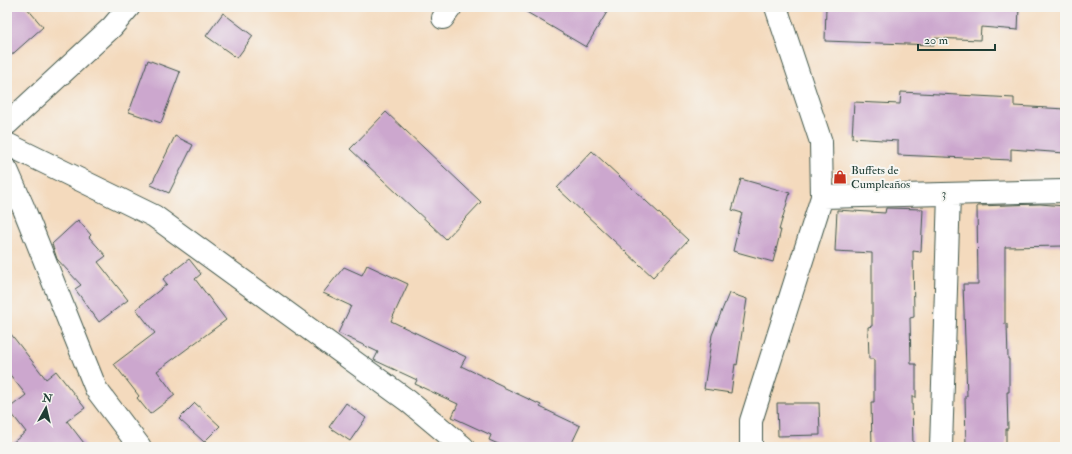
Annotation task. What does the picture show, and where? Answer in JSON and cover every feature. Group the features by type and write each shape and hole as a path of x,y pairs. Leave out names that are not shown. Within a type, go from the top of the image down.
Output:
{"street":[{"path":"7,124 112,28 129,7"},
{"path":"751,447 751,421 822,197 821,142 776,7"},
{"path":"7,144 154,216 408,401 463,447"},
{"path":"7,170 96,389 140,447"},
{"name":"3","path":"822,197 1065,191"},
{"path":"941,447 949,194"}],"building":[{"path":"7,7 26,7 43,27 7,59"},
{"path":"518,7 610,7 586,47"},
{"path":"826,7 1019,7 1018,30 981,27 980,40 934,38 934,45 825,41"},
{"path":"223,13 253,36 237,58 206,36"},
{"path":"148,60 180,72 161,123 129,112"},
{"path":"901,92 1014,98 1014,106 1065,109 1065,153 1011,149 1011,160 898,155 898,141 852,138 854,102 900,104"},
{"path":"386,112 481,202 446,239 350,149"},
{"path":"175,136 193,145 169,193 151,185"},
{"path":"592,151 688,240 653,277 557,188"},
{"path":"741,179 790,193 779,230 781,230 773,262 733,251 742,213 732,210"},
{"path":"1040,204 1065,206 1065,246 1005,247 1005,324 1007,324 1009,359 1009,392 1007,392 1008,429 1006,429 1006,447 966,447 965,396 967,396 963,284 978,284 977,206"},
{"path":"886,208 923,209 921,252 913,251 914,317 910,318 911,364 916,364 916,397 912,397 913,447 872,447 871,402 874,402 874,359 869,359 868,327 872,326 872,253 835,251 837,210 885,213"},
{"path":"78,220 91,235 89,237 106,256 98,262 128,300 99,322 75,289 81,285 57,259 52,244"},
{"path":"189,259 201,274 195,279 226,320 157,371 175,395 150,414 137,398 139,396 114,364 155,333 136,309 167,284 163,279"},
{"path":"367,265 408,284 391,321 466,357 461,366 580,426 570,447 505,447 489,440 491,435 452,417 458,404 415,384 417,380 374,360 378,352 338,333 351,306 323,293 344,267 362,275"},
{"path":"729,293 747,299 737,365 735,364 731,393 704,389 712,335"},
{"path":"7,329 46,379 56,371 85,408 67,421 87,447 7,447 26,432 8,409 26,395 7,371"},
{"path":"195,403 220,426 204,442 179,419"},
{"path":"346,403 366,418 350,441 329,427"},
{"path":"777,403 819,403 820,435 778,436"}],"place":[{"name":"Buffets de Cumpleaños","path":"840,177"}]}
